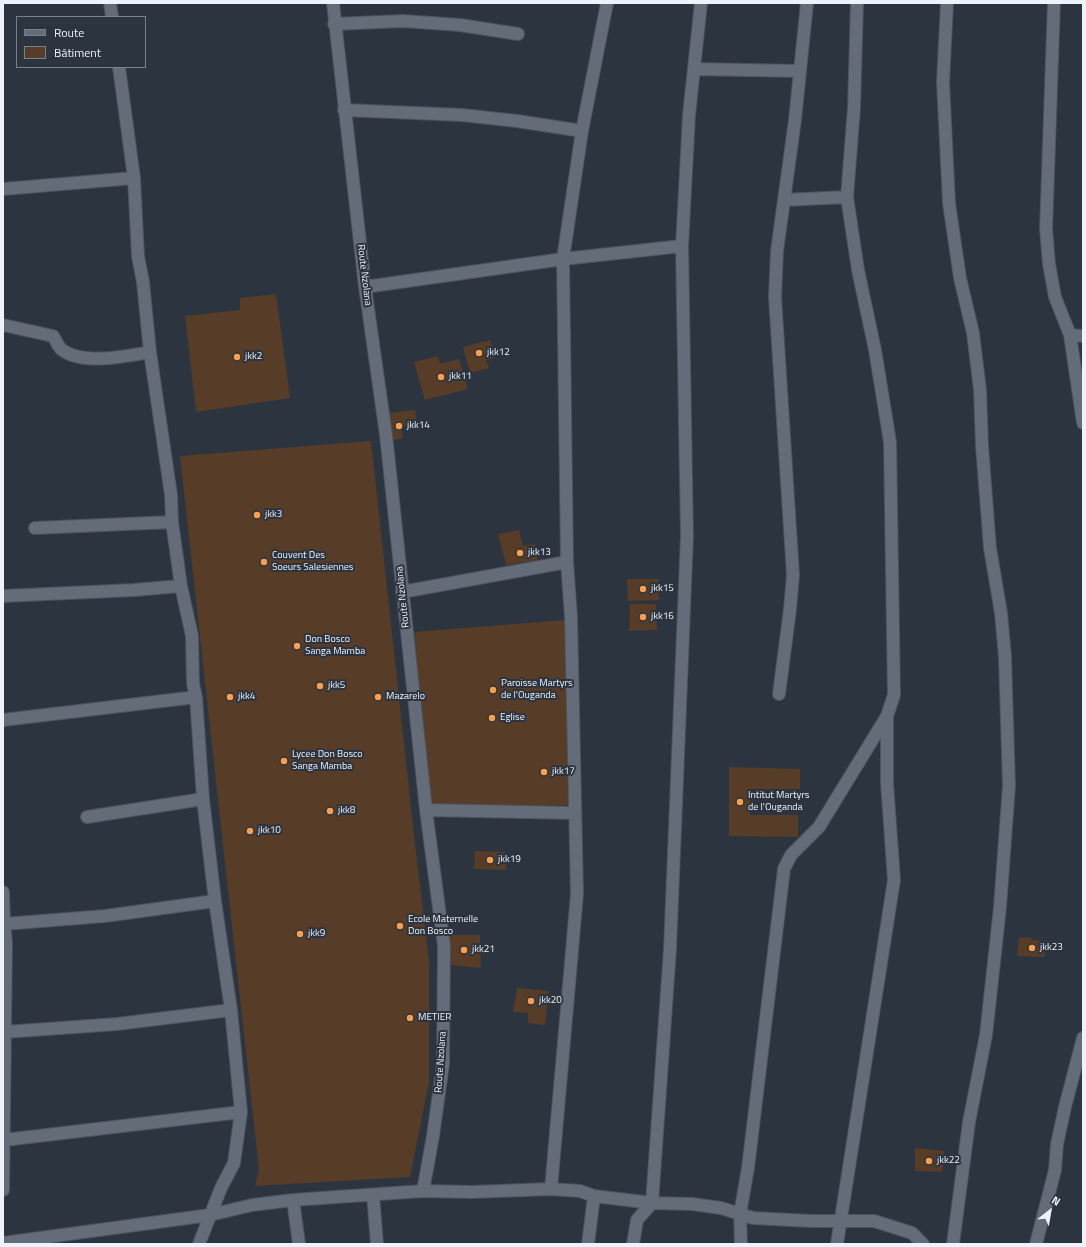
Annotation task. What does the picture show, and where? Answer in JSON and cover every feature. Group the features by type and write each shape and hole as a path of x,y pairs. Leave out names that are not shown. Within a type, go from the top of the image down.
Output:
{"street":[{"path":"110,3 112,16"},
{"name":"Route Nzolana","path":"333,3 334,24 365,287 386,435 426,810 444,946 443,1064 433,1136 422,1191"},
{"path":"551,1189 577,894 574,813 571,618 567,562 563,259 582,130 607,3"},
{"path":"633,1244 637,1220 652,1203 670,949 687,536 682,246 689,115 701,3"},
{"path":"779,694 793,575 775,297 777,251 800,71 806,3"},
{"path":"837,1244 894,880 887,783 888,716 894,694 895,673 890,442 875,350 858,270 847,197 854,108 857,3"},
{"path":"947,3 943,82 950,204 960,278 973,333 980,390 982,446 990,548 1001,613 1005,657 1009,786 1000,907 986,1035 970,1122 953,1244"},
{"path":"1054,3 1046,229 1049,264 1055,297 1070,335 1083,423"},
{"path":"334,24 403,21 460,25 518,34"},
{"path":"119,68 134,178 138,256 143,282 150,352 171,494 172,522 181,586 192,636 193,684 196,697 202,799 215,901 232,1010 241,1112 234,1163 210,1214 199,1244"},
{"path":"694,69 800,71"},
{"path":"344,110 462,115 582,130"},
{"path":"3,189 134,178"},
{"path":"784,200 847,197"},
{"path":"365,287 563,259 682,246"},
{"path":"3,325 48,334 55,338 61,348 81,356 101,358 150,352"},
{"path":"1070,335 1083,336"},
{"path":"35,528 172,522"},
{"path":"402,592 567,562"},
{"path":"3,596 134,590 181,586"},
{"path":"3,720 196,697"},
{"path":"741,1244 740,1214 748,1168 784,870 791,855 818,827 888,716"},
{"path":"87,817 202,799"},
{"path":"426,810 574,813"},
{"path":"3,892 6,1032 3,1190"},
{"path":"4,924 105,916 215,901"},
{"path":"6,1032 117,1024 232,1010"},
{"path":"1036,1244 1055,1170 1057,1144 1065,1107 1083,1038"},
{"path":"4,1140 241,1112"},
{"path":"3,1243 210,1214 252,1205 293,1200 422,1191 472,1192 551,1189 580,1191 594,1196 652,1203 692,1204 721,1208 753,1218 812,1221 874,1221 912,1233 923,1244"},
{"path":"373,1195 377,1244"},
{"path":"588,1244 594,1196"},
{"path":"293,1200 299,1244"}],"building":[{"name":"jkk2","path":"276,294 290,398 196,412 185,316 240,310 240,298"},
{"name":"jkk12","path":"490,340 495,358 486,360 489,368 470,373 463,347"},
{"name":"jkk11","path":"437,356 441,364 459,359 468,389 425,400 414,362"},
{"name":"jkk14","path":"415,410 417,424 401,427 403,438 391,441 388,413"},
{"name":"Don Bosco Sanga Mamba","path":"371,441 429,961 429,1082 410,1177 255,1186 259,1170 180,456"},
{"name":"jkk13","path":"519,530 523,546 535,544 538,560 506,565 498,534"},
{"name":"jkk15","path":"627,579 659,579 659,600 628,601"},
{"name":"jkk16","path":"630,604 656,604 657,630 629,631"},
{"name":"Paroisse Martyrs de l'Ouganda","path":"565,620 569,805 429,807 414,632"},
{"name":"Intitut Martyrs de l'Ouganda","path":"729,767 800,769 800,789 751,789 750,815 798,815 798,837 729,836"},
{"name":"jkk19","path":"475,851 506,852 506,870 474,869"},
{"name":"jkk21","path":"448,935 480,935 481,968 449,965"},
{"name":"jkk23","path":"1031,937 1031,940 1046,941 1044,957 1017,956 1019,938"},
{"name":"jkk20","path":"517,988 549,991 545,1025 528,1023 528,1013 513,1012"},
{"name":"jkk22","path":"915,1148 944,1151 942,1172 915,1171"}],"place":[{"name":"jkk12","path":"479,353"},
{"name":"jkk2","path":"237,357"},
{"name":"jkk11","path":"441,377"},
{"name":"jkk14","path":"399,426"},
{"name":"jkk3","path":"257,515"},
{"name":"jkk13","path":"520,553"},
{"name":"Couvent Des Soeurs Salesiennes","path":"264,562"},
{"name":"jkk15","path":"643,589"},
{"name":"jkk16","path":"643,617"},
{"name":"Don Bosco Sanga Mamba","path":"297,646"},
{"name":"jkk5","path":"320,686"},
{"name":"Paroisse Martyrs de l'Ouganda","path":"493,690"},
{"name":"jkk4","path":"230,697"},
{"name":"Mazarelo","path":"378,697"},
{"name":"Eglise","path":"492,718"},
{"name":"Lycee Don Bosco Sanga Mamba","path":"284,761"},
{"name":"jkk17","path":"544,772"},
{"name":"Intitut Martyrs de l'Ouganda","path":"740,802"},
{"name":"jkk8","path":"330,811"},
{"name":"jkk10","path":"250,831"},
{"name":"jkk19","path":"490,860"},
{"name":"Ecole Maternelle Don Bosco","path":"400,926"},
{"name":"jkk9","path":"300,934"},
{"name":"jkk23","path":"1032,948"},
{"name":"jkk21","path":"464,950"},
{"name":"jkk20","path":"531,1001"},
{"name":"METIER","path":"410,1018"},
{"name":"jkk22","path":"929,1161"}]}
